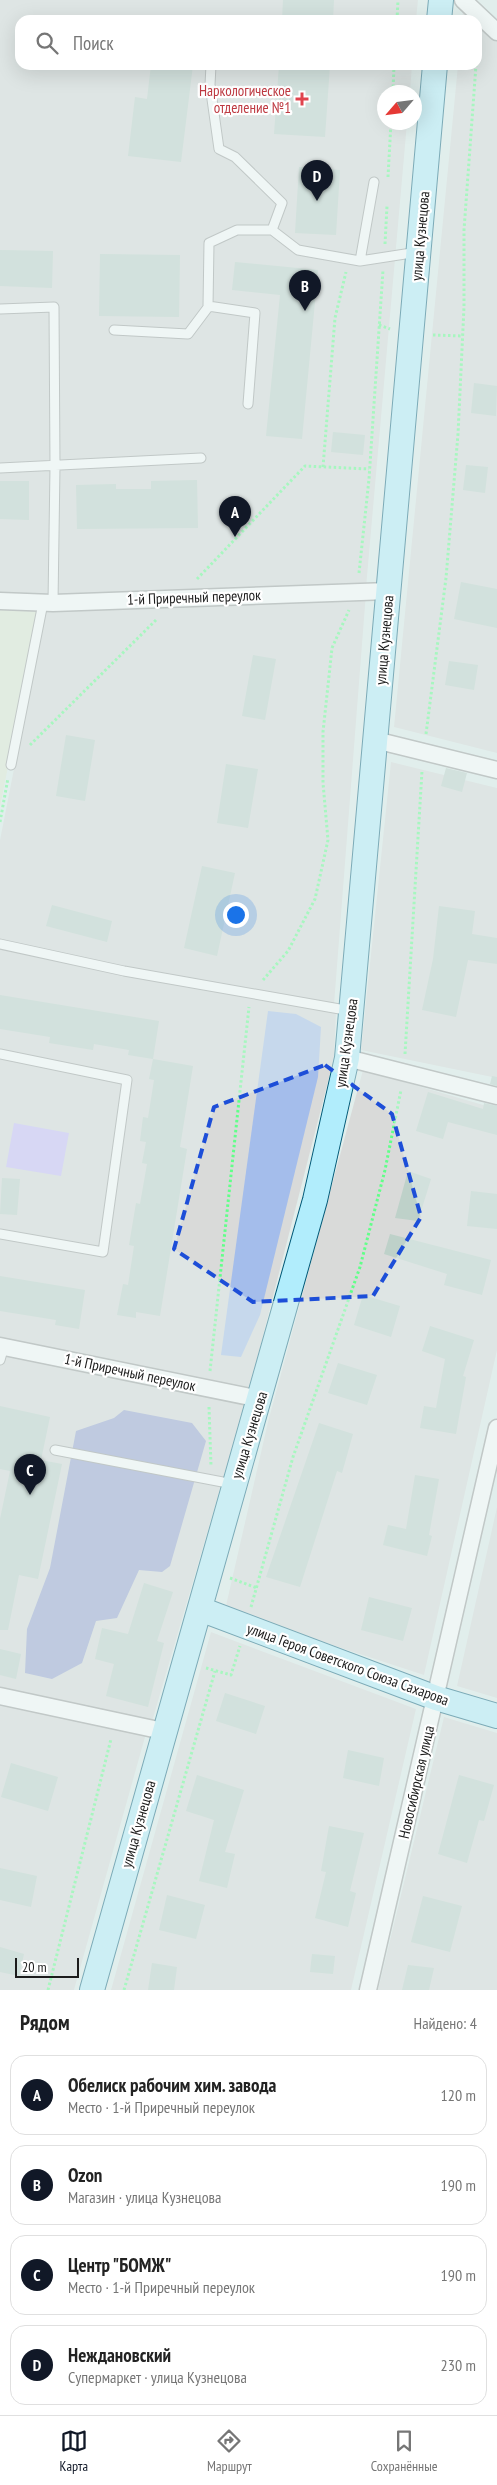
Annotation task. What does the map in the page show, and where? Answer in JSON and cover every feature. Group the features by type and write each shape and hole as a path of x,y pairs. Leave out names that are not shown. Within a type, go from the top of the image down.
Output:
{"main road":[{"path":"440,15 441,0"},
{"name":"улица Кузнецова","path":"92,1990 163,1731 200,1609 315,1200 347,1058 435,70"},
{"name":"улица Героя Советского Союза Сахарова","path":"200,1609 436,1698 497,1716"}],"street":[{"path":"462,0 478,15"},
{"path":"482,18 497,32"},
{"name":"1-й Приречный переулок","path":"0,602 48,603 389,591"},
{"path":"375,740 497,770"},
{"path":"347,1058 497,1096"},
{"name":"1-й Приречный переулок","path":"1,1351 260,1399"},
{"name":"Новосибирская улица","path":"368,1990 497,1428"},
{"path":"0,1696 163,1731"}],"lane":[{"path":"211,70 210,84 219,149 235,157 282,203 272,230"},
{"path":"360,261 374,182"},
{"path":"114,330 188,334 209,306 209,243 238,230 272,230 298,250 360,261 419,252"},
{"path":"209,306 255,313 248,404"},
{"path":"0,309 54,307 55,467 48,603 11,765"},
{"path":"0,468 55,467 201,458"},
{"path":"0,944 124,971 351,1011"},
{"path":"0,1054 127,1080 103,1252 0,1234"},
{"path":"55,1450 234,1484"}],"path":[{"path":"397,15 398,0"},
{"path":"393,85 394,70"},
{"path":"257,1588 293,1457 360,1267 386,1170 404,1072 423,752 446,578 458,434 464,307 464,230 476,70"},
{"path":"388,180 391,130"},
{"path":"208,1388 251,994 288,951 315,899 328,840 323,732 332,648 357,591 368,479 387,199"},
{"path":"323,467 335,318 346,271 360,261"},
{"path":"0,822 11,765"},
{"path":"124,1990 215,1671"},
{"path":"48,1990 116,1721"}],"highlighted area":[{"path":"325,1065 392,1114 421,1217 373,1296 253,1302 174,1249 214,1107"}],"shaded area":[{"path":"0,0 418,0 416,15 15,15 15,70 412,70 411,85 377,85 377,130 406,130 366,588 0,598"},
{"path":"464,1 478,15 463,15"},
{"path":"482,20 497,35 497,753 394,727 458,70 482,70"},
{"path":"366,593 334,1005 126,968 0,942 0,840 46,606"},
{"path":"0,604 40,605 0,807"},
{"path":"391,762 497,788 497,1078 361,1050"},
{"path":"0,946 336,1012 334,1058 248,1394 0,1343"},
{"path":"268,1011 296,1014 321,1027 318,1077 260,1315 241,1357 221,1355"},
{"path":"363,1070 497,1109 497,1350 424,1675 225,1610 268,1422"},
{"path":"14,1123 69,1133 61,1176 6,1167"},
{"path":"0,1349 246,1400 151,1725 0,1692"},
{"path":"124,1410 192,1423 206,1441 170,1566 162,1572 139,1570 117,1618 96,1621 82,1663 52,1679 25,1673 27,1629 50,1568 76,1431 114,1418"},
{"path":"497,1507 497,1698 457,1686"},
{"path":"211,1632 416,1709 351,1990 111,1990"},
{"path":"0,1700 147,1730 74,1990 0,1990"},
{"path":"444,1717 497,1733 497,1990 378,1990"}],"building":[{"path":"283,0 334,0 333,15 282,15"},
{"path":"150,70 192,70 181,162 128,156 135,97 147,99"},
{"name":"Наркологическое отделение №1","path":"279,70 330,70 325,137 274,134"},
{"path":"299,167 340,170 336,235 295,233"},
{"path":"0,250 53,251 52,288 0,286"},
{"path":"100,254 180,255 179,317 99,316"},
{"path":"235,262 318,270 302,439 266,436 280,295 232,290"},
{"path":"474,383 497,386 496,416 471,413"},
{"path":"333,432 365,435 363,455 331,452"},
{"path":"466,465 488,467 485,493 463,490"},
{"path":"197,480 198,528 77,529 76,485 116,484 116,489 151,489 151,481"},
{"path":"0,481 29,481 29,520 0,519"},
{"path":"461,582 497,589 497,628 454,619"},
{"path":"253,655 276,659 265,720 242,716"},
{"path":"449,661 478,665 474,690 445,685"},
{"path":"66,735 95,740 85,801 56,796"},
{"path":"226,764 258,769 248,828 217,823"},
{"path":"446,768 467,773 462,792 441,786"},
{"path":"202,866 235,873 217,956 184,948"},
{"path":"52,905 112,921 107,942 46,926"},
{"path":"439,906 475,911 472,934 497,938 497,964 468,960 456,1017 422,1010 433,959"},
{"path":"0,995 159,1021 153,1059 128,1055 129,1050 94,1044 93,1050 49,1043 50,1037 0,1029"},
{"path":"153,1059 193,1066 180,1147 187,1149 160,1316 136,1312 136,1318 117,1315 123,1284 128,1285 134,1246 129,1245 136,1203 140,1204 147,1164 142,1163 146,1142 140,1141 143,1117 148,1118 154,1080 149,1079"},
{"path":"492,1076 497,1077 497,1086 490,1084"},
{"path":"428,1092 483,1109 484,1103 497,1106 497,1135 448,1122 443,1139 416,1131"},
{"path":"408,1171 431,1179 418,1221 395,1218"},
{"path":"2,1178 20,1179 17,1215 0,1214"},
{"path":"471,1191 497,1194 497,1229 467,1226"},
{"path":"390,1234 491,1260 482,1295 444,1285 447,1274 384,1254"},
{"path":"0,1276 85,1290 79,1329 55,1325 56,1320 0,1311"},
{"path":"363,1295 400,1306 391,1337 354,1325"},
{"path":"430,1326 474,1340 463,1376 466,1377 456,1434 420,1428 424,1406 436,1408 445,1359 422,1351"},
{"path":"338,1363 377,1375 367,1405 328,1393"},
{"path":"0,1406 50,1417 41,1460 62,1464 38,1579 19,1575 8,1630 0,1630 0,1519 10,1471 0,1469"},
{"path":"319,1423 353,1434 342,1473 337,1471 300,1587 266,1577"},
{"path":"415,1475 439,1479 429,1535 432,1536 427,1556 383,1545 388,1525 406,1529"},
{"path":"144,1583 173,1592 157,1641 164,1643 148,1707 106,1696 114,1664 95,1659 102,1628 128,1634"},
{"path":"369,1597 412,1608 403,1641 361,1630"},
{"path":"0,1649 21,1654 16,1679 0,1675"},
{"path":"225,1693 265,1706 256,1734 216,1721"},
{"path":"348,1750 384,1758 379,1786 343,1778"},
{"path":"11,1763 58,1777 48,1811 1,1797"},
{"path":"197,1775 244,1790 225,1852 235,1854 227,1888 199,1881 214,1820 186,1811"},
{"path":"459,1775 494,1785 484,1821 479,1820 467,1863 438,1854"},
{"path":"329,1826 364,1833 350,1891 356,1893 348,1927 315,1918 326,1872 321,1871"},
{"path":"0,1868 37,1876 31,1907 0,1900"},
{"path":"167,1895 205,1905 196,1939 159,1930"},
{"path":"423,1896 462,1906 450,1952 411,1942"},
{"path":"0,1947 24,1954 19,1976 0,1972"},
{"path":"312,1954 335,1956 333,1974 310,1972"},
{"path":"152,1963 177,1967 174,1990 148,1990"},
{"path":"408,1965 434,1968 429,1990 402,1990"}],"place":[{"name":"Наркологическое отделение №1","path":"302,99"},
{"name":"Неждановский","path":"317,201"},
{"name":"Ozon","path":"305,311"},
{"name":"Обелиск рабочим хим. завода","path":"235,537"},
{"name":"Центр \"БОМЖ\"","path":"30,1495"}]}
